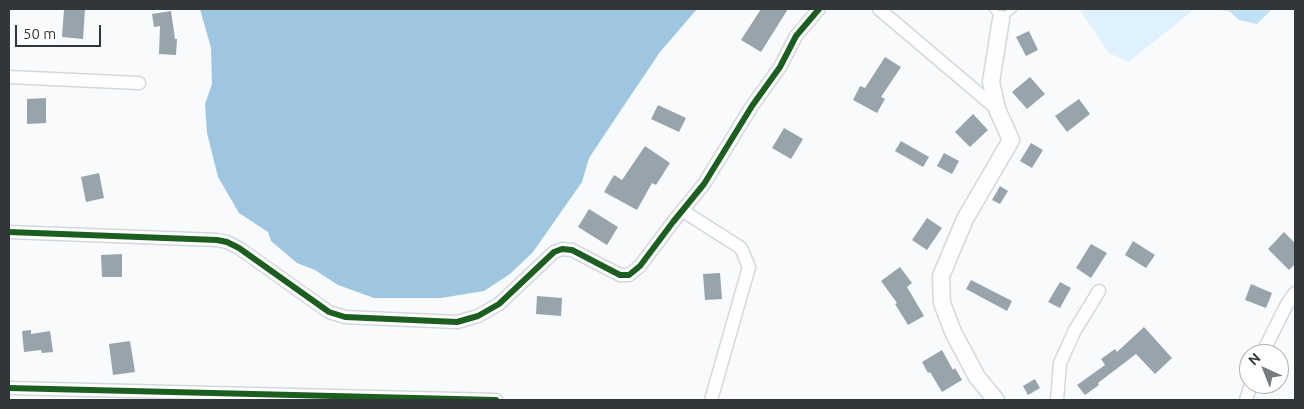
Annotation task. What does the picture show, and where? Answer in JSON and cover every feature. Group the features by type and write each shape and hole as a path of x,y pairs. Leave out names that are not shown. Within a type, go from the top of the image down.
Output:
{"street":[{"path":"9,232 217,240 227,242 239,248 329,312 345,318 457,322 478,316 499,304 554,252 562,249 572,250 620,275 629,275 640,266 704,184 752,106 780,66 796,36 819,9"},
{"path":"879,9 997,109"},
{"path":"996,400 977,377 953,332 942,303 942,276 965,219 1011,140 997,109 991,82 1002,12"},
{"path":"9,77 139,83"},
{"path":"682,211 741,248 749,267 711,400"},
{"path":"1057,400 1060,363 1075,330 1099,291"},
{"path":"1267,344 1287,304 1295,293"},
{"path":"9,388 496,400"}],"shaded area":[{"path":"200,9 697,9 660,52 589,158 582,182 533,252 510,274 484,291 441,298 374,298 338,285 315,270 297,263 271,241 268,232 239,213 218,177 207,133 205,104 212,84 211,48"},
{"path":"1079,9 1195,9 1128,62 1109,53"},
{"path":"1213,9 1272,9 1257,24 1239,20 1229,11"}],"building":[{"path":"64,9 85,9 83,39 62,37"},
{"path":"761,9 788,9 761,52 741,40"},
{"path":"171,11 175,39 177,39 176,55 159,54 160,26 154,27 152,14"},
{"path":"1029,31 1038,50 1026,56 1016,37"},
{"path":"885,57 901,67 881,97 885,99 877,113 853,100 860,86 865,88"},
{"path":"1030,77 1045,94 1027,109 1012,92"},
{"path":"46,98 46,123 27,124 27,99"},
{"path":"1079,99 1090,114 1067,132 1055,116"},
{"path":"658,105 686,118 679,132 651,119"},
{"path":"973,114 988,130 970,147 955,132"},
{"path":"784,128 803,139 791,159 772,148"},
{"path":"901,141 929,157 923,167 895,151"},
{"path":"1031,143 1043,150 1032,168 1020,161"},
{"path":"645,146 670,163 656,185 652,183 637,210 604,192 614,175 622,180"},
{"path":"944,153 959,161 952,174 937,166"},
{"path":"99,173 104,198 86,202 81,177"},
{"path":"1000,186 1008,191 1000,204 992,200"},
{"path":"589,209 618,227 607,245 578,227"},
{"path":"927,218 942,228 927,250 912,240"},
{"path":"1284,232 1295,243 1295,264 1289,270 1268,249"},
{"path":"1133,241 1155,255 1146,268 1125,255"},
{"path":"1091,244 1107,253 1091,278 1076,268"},
{"path":"122,254 122,277 102,277 101,255"},
{"path":"900,267 912,283 907,287 924,316 908,325 895,304 897,303 881,281"},
{"path":"720,273 722,299 705,300 703,274"},
{"path":"971,280 1012,301 1007,311 966,289"},
{"path":"1060,282 1071,288 1060,308 1048,302"},
{"path":"1251,284 1272,293 1266,308 1245,300"},
{"path":"537,296 562,298 561,316 536,314"},
{"path":"1144,327 1172,358 1155,374 1136,354 1085,395 1077,385 1105,365 1101,359 1115,349 1117,352"},
{"path":"31,330 31,334 50,331 53,352 42,353 41,350 24,352 22,331"},
{"path":"130,341 135,372 113,375 109,344"},
{"path":"942,350 953,370 955,368 962,380 942,392 922,362"},
{"path":"1035,379 1040,388 1028,395 1023,386"}],"cycle path":[{"path":"9,232 217,240 227,242 239,248 329,312 345,317 457,322 478,316 499,304 554,252 562,249 572,250 620,275 629,275 640,266 704,184 752,106 780,67 796,36 819,9"},
{"path":"9,388 496,400"}]}
